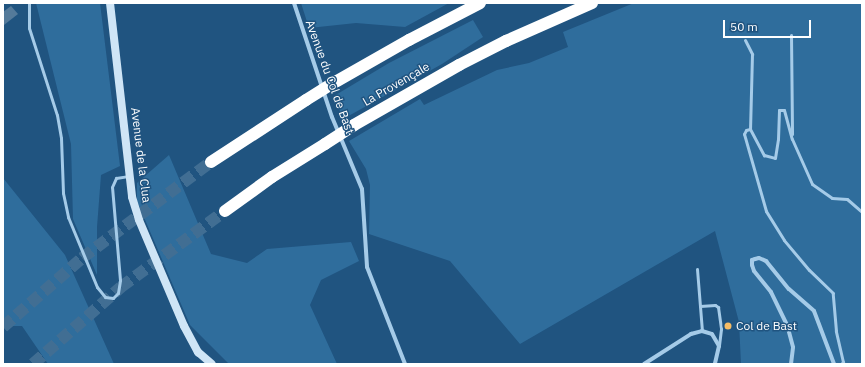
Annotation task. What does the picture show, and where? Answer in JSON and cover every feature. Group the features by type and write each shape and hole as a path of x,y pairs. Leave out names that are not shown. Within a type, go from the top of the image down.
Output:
{"highway":[{"path":"211,162 337,80 480,3"},
{"name":"La Provençale","path":"225,211 272,177 398,98 466,61 592,3"}],"street":[{"name":"Avenue de la Clua","path":"110,3 132,198 138,220 184,326 198,352 212,364"},
{"name":"Avenue du Col de Bast","path":"294,3 332,118 362,189 367,267 405,364"},
{"path":"791,364 793,347 787,325 771,292 754,270 752,260 759,258 766,261 789,289 814,311 834,364"},
{"path":"644,364 691,334 702,331 712,334 719,346 715,364"}],"lane":[{"path":"29,3 29,28 58,115 61,138 63,194 68,217 97,288 105,296 113,298 118,293 120,280 112,188 116,178 130,176"},
{"path":"791,35 792,139"},
{"path":"745,40 752,54 750,129 764,155 775,158 778,140 779,110 784,110 792,139 812,184 832,198 847,199 862,212"},
{"path":"750,129 746,130 744,134 766,211 784,240 810,270 833,293 836,331 843,362 841,364"},
{"path":"697,269 702,331"},
{"path":"700,306 715,305 718,307 721,329 719,346"}],"shaded area":[{"path":"36,3 100,3 120,166 101,175 97,227 97,275 73,219 71,144"},
{"path":"301,3 449,3 405,27 356,23 309,28"},
{"path":"634,3 862,3 862,364 741,364 739,322 715,231 520,344 450,261 369,234 370,185 366,169 349,141 420,99 424,105 497,70 529,63 568,47 563,32"},
{"path":"11,6 18,14 4,25 3,12"},
{"path":"473,20 483,37 442,64 343,119 334,96 389,63"},
{"path":"169,155 211,254 247,263 267,249 351,242 359,261 321,280 310,305 337,364 229,364 190,325 137,201 137,183"},
{"path":"3,178 65,255 114,364 48,364 22,326 3,326"}],"tunnel":[{"path":"3,327 82,258 211,162"},
{"path":"33,364 121,287 225,211"}],"place":[{"name":"Col de Bast","path":"728,326"}]}
